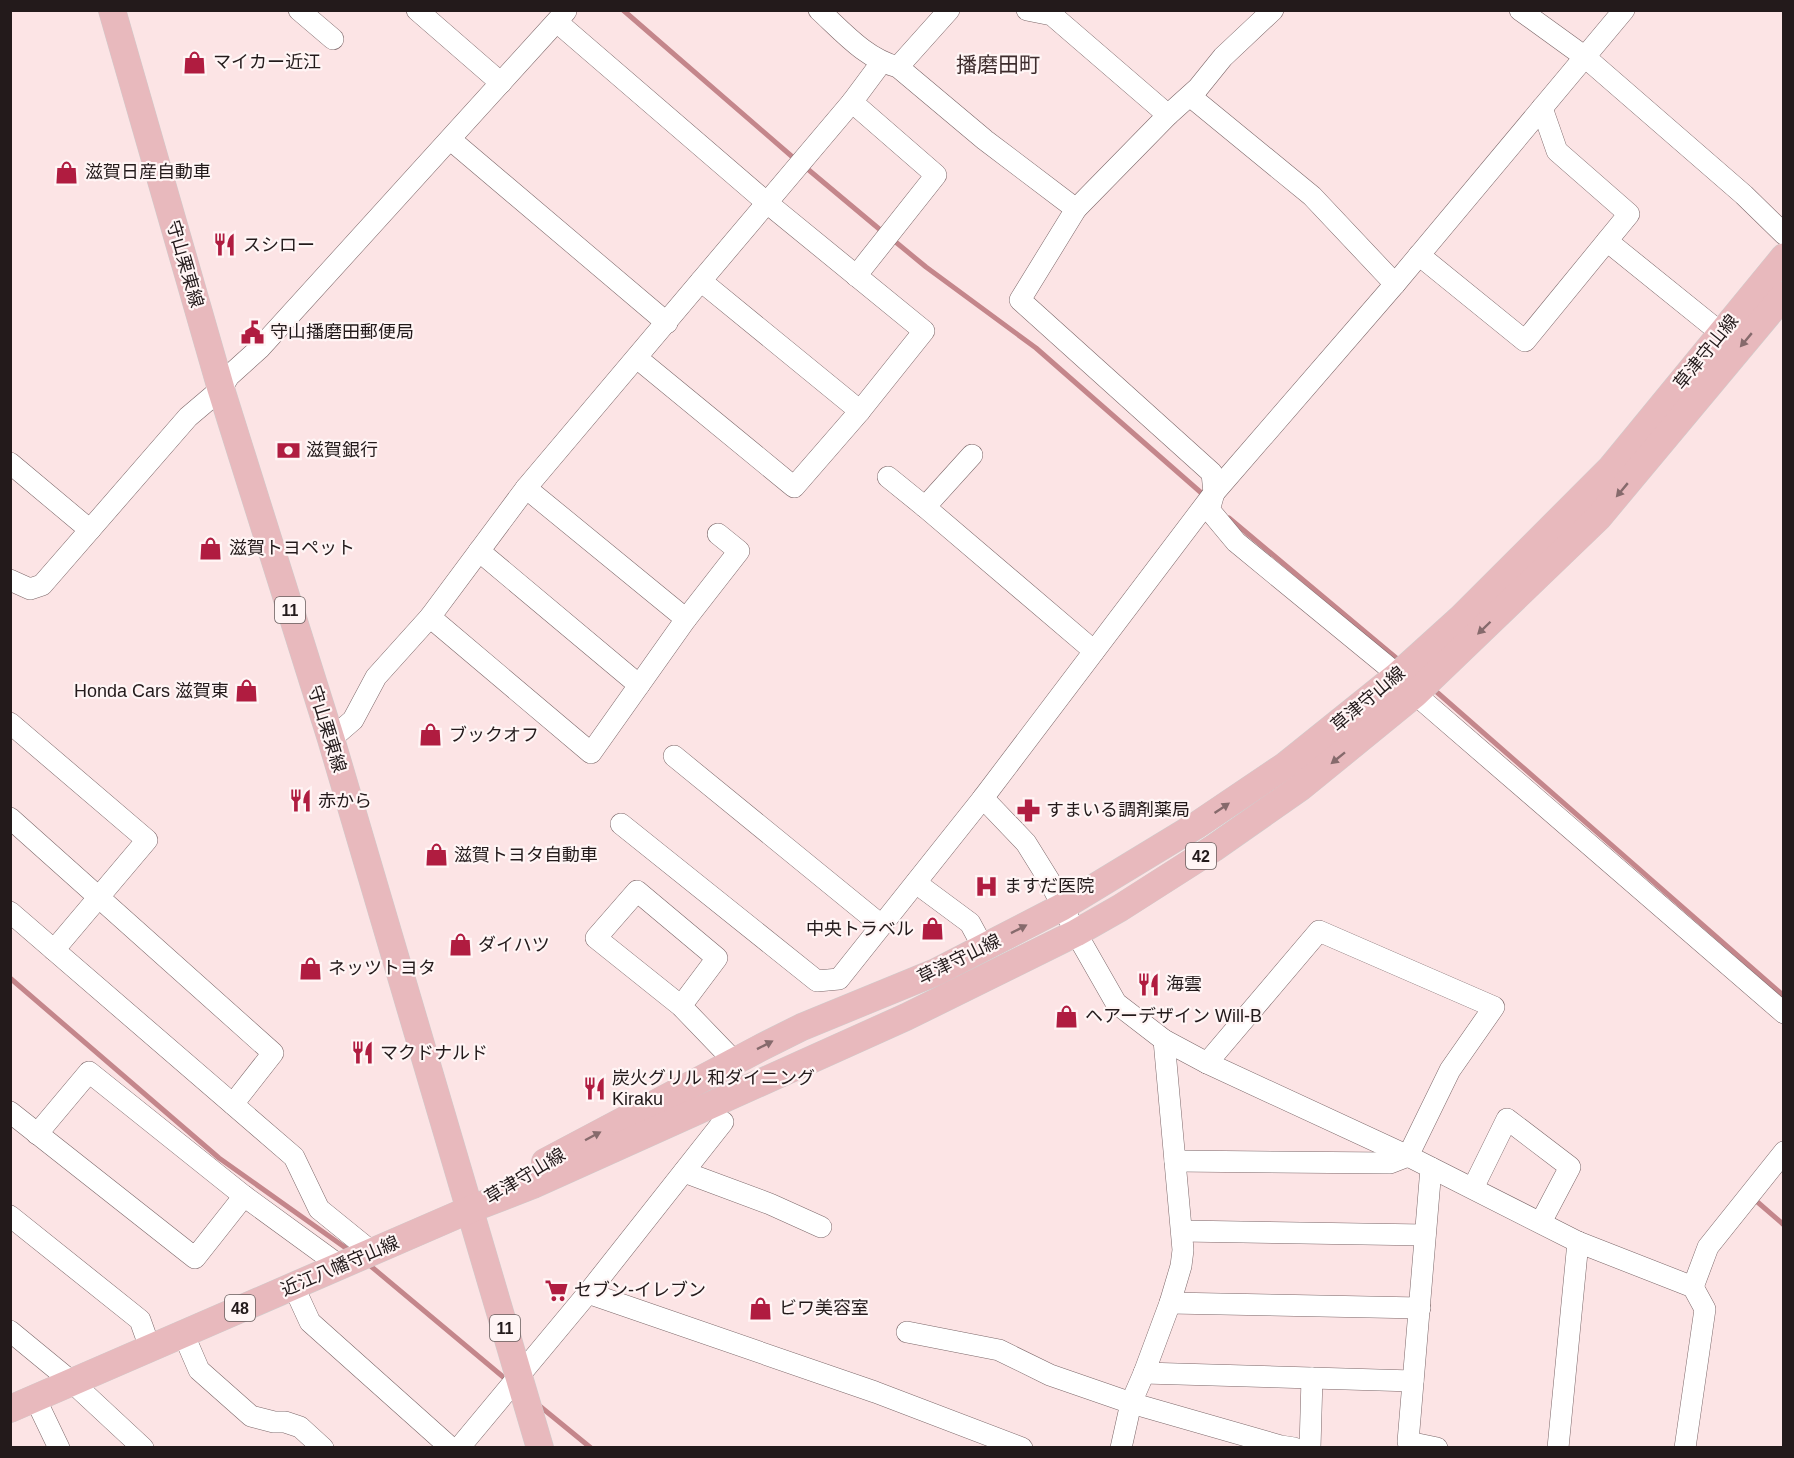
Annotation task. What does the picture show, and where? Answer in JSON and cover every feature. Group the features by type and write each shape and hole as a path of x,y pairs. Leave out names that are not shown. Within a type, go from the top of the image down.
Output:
{"main road":[{"name":"守山栗東線","path":"112,10 221,389 331,739 540,1448"},
{"name":"草津守山線","path":"471,1209 533,1185 906,1017 1076,933 1214,848 1291,794 1340,756 1469,611 1603,476 1784,257"},
{"name":"草津守山線","path":"471,1209 528,1171 734,1061 802,1027 936,972 1062,907 1197,825 1406,684 1598,518 1784,295"},
{"name":"近江八幡守山線","path":"10,1409 471,1209"}],"street":[{"path":"299,10 333,39"},
{"path":"417,10 501,83"},
{"path":"819,10 865,51 890,65 1076,209"},
{"path":"331,739 353,720 376,677 430,616 526,489 766,202 852,102 949,10"},
{"path":"1027,10 1052,15 1168,115"},
{"path":"1273,10 1223,57 1190,96 1168,115 1076,209 1020,300 1212,473 1214,493 1211,512 1236,542 1406,684 1784,1013"},
{"path":"1520,10 1585,57 1726,180 1784,234"},
{"path":"621,824 817,981 839,979 983,798 1214,493 1395,284 1624,10"},
{"path":"10,580 30,589 42,585 188,417 221,389 229,376 260,348 562,16 766,202 924,331 860,411 794,487 637,358"},
{"path":"1190,96 1312,196 1395,284"},
{"path":"852,102 936,174 856,276"},
{"path":"1419,255 1525,341 1629,214 1557,151 1542,108"},
{"path":"451,140 667,323"},
{"path":"1607,241 1721,333"},
{"path":"701,281 860,411"},
{"path":"926,507 972,455"},
{"path":"10,463 90,530"},
{"path":"888,477 1094,651"},
{"path":"526,489 686,619"},
{"path":"430,616 591,753 686,619 739,551 718,534"},
{"path":"479,551 639,685"},
{"path":"10,723 147,840 54,950"},
{"path":"674,756 881,925"},
{"path":"983,798 1026,843 1049,880 1116,1003 1164,1040 1207,1063 1408,1156 1578,1242 1693,1287 1705,1309 1685,1448"},
{"path":"10,818 273,1053 233,1104"},
{"path":"916,883 970,923 983,947"},
{"path":"681,1006 717,957 637,891 596,938 681,1006 734,1061"},
{"path":"10,912 294,1156 319,1209 372,1252"},
{"path":"1175,1161 1390,1163 1408,1156 1450,1070 1494,1007 1319,932 1207,1063"},
{"path":"1122,1448 1131,1403 1170,1302 1181,1266 1183,1250 1164,1040"},
{"path":"37,1134 89,1072 243,1196 340,1266"},
{"path":"10,1112 195,1258 243,1196"},
{"path":"1473,1188 1507,1119 1570,1167 1541,1222"},
{"path":"459,1448 588,1293 723,1122"},
{"path":"1693,1287 1708,1247 1784,1152"},
{"path":"1431,1168 1408,1442 1437,1448"},
{"path":"684,1172 770,1204 821,1227"},
{"path":"10,1216 140,1320 150,1348"},
{"path":"1182,1231 1425,1236"},
{"path":"1558,1448 1578,1242"},
{"path":"293,1285 309,1322 451,1448"},
{"path":"588,1293 875,1392 1022,1448"},
{"path":"1170,1302 1420,1308"},
{"path":"10,1330 72,1382 143,1448"},
{"path":"907,1332 999,1350 1050,1375 1131,1403 1294,1448"},
{"path":"183,1333 199,1370 251,1416 300,1427 323,1448"},
{"path":"1144,1373 1413,1381"},
{"path":"1310,1448 1312,1378"},
{"path":"35,1398 59,1448"}],"waterway":[{"path":"623,10 796,160"},
{"path":"804,166 884,233"},
{"path":"892,239 926,267 1036,348 1206,497"},
{"path":"1229,518 1401,662"},
{"path":"1431,687 1784,996"},
{"path":"10,978 219,1158 350,1251"},
{"path":"1754,1199 1784,1225"},
{"path":"367,1263 508,1381"},
{"path":"536,1403 591,1448"}],"place":[{"name":"マイカー近江","path":"195,62"},
{"name":"滋賀日産自動車","path":"67,172"},
{"name":"スシロー","path":"225,245"},
{"name":"守山播磨田郵便局","path":"252,332"},
{"name":"滋賀銀行","path":"288,450"},
{"name":"滋賀トヨペット","path":"211,548"},
{"name":"Honda Cars 滋賀東","path":"247,691"},
{"name":"ブックオフ","path":"431,735"},
{"name":"赤から","path":"300,801"},
{"name":"すまいる調剤薬局","path":"1028,810"},
{"name":"滋賀トヨタ自動車","path":"436,855"},
{"name":"ますだ医院","path":"986,886"},
{"name":"中央トラベル","path":"932,929"},
{"name":"ダイハツ","path":"460,945"},
{"name":"ネッツトヨタ","path":"310,968"},
{"name":"海雲","path":"1148,984"},
{"name":"ヘアーデザイン Will-B","path":"1067,1016"},
{"name":"マクドナルド","path":"362,1053"},
{"name":"炭火グリル 和ダイニング Kiraku","path":"594,1088"},
{"name":"セブン-イレブン","path":"556,1290"},
{"name":"ビワ美容室","path":"761,1308"}],"district":[{"name":"播磨田町","path":"998,65"}]}
